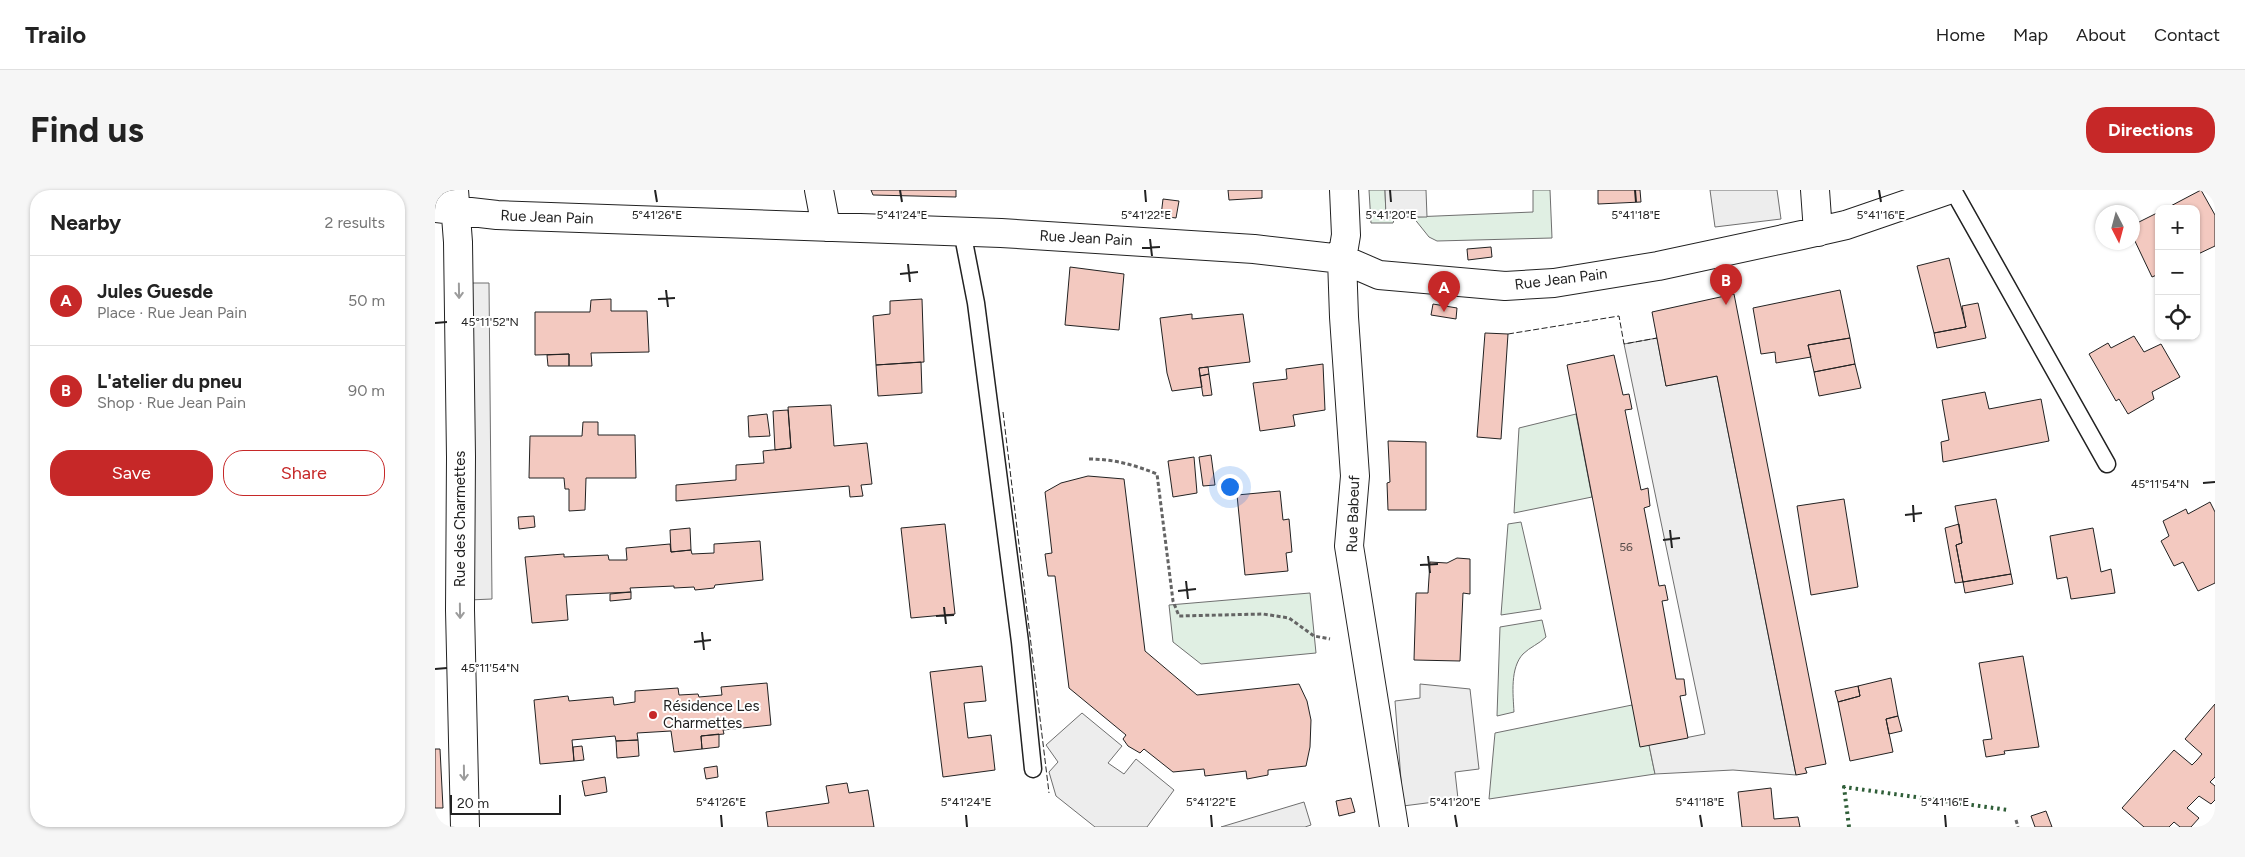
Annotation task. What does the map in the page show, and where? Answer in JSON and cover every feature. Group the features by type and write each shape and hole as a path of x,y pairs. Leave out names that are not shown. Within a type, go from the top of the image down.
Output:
{"street":[{"path":"819,190 826,227"},
{"name":"Rue Babeuf","path":"1344,190 1347,235 1342,259 1344,316 1355,476 1349,546 1394,827"},
{"path":"1815,190 1818,232"},
{"name":"Rue Jean Pain","path":"448,203 497,215 962,231 1255,249 1342,259 1379,276 1505,286 1554,283 1658,266 1818,232 1847,225 1947,190"},
{"name":"Rue des Charmettes","path":"448,203 458,242 461,457 460,610 465,827"}],"lane":[{"path":"1953,190 2107,464"},
{"path":"962,231 980,332 1020,642 1033,769"}],"path":[{"path":"1089,459 1107,459 1137,466 1157,474 1173,601 1179,616 1263,614 1289,618 1314,636 1365,644"},
{"path":"2016,820 2018,827"}],"green space":[{"path":"1369,190 1385,190 1386,217 1395,217 1393,223 1371,223"},
{"path":"1533,190 1550,190 1552,238 1437,241 1429,237 1413,217 1533,212"},
{"path":"1576,414 1592,497 1514,513 1519,428"},
{"path":"1521,522 1541,609 1501,615 1508,524"},
{"path":"1310,593 1316,653 1201,664 1173,642 1169,605"},
{"path":"1542,620 1546,637 1523,654 1516,666 1513,682 1514,712 1497,716 1500,627"},
{"path":"1632,705 1649,745 1655,774 1489,799 1495,733"}],"shaded area":[{"path":"1385,190 1426,190 1427,217 1386,217"},
{"path":"1710,190 1777,190 1781,219 1715,227"},
{"path":"468,283 489,283 492,599 469,600"},
{"path":"1657,338 1666,386 1717,376 1796,775 1733,770 1655,774 1649,745 1705,734 1624,344"},
{"path":"1420,684 1470,689 1479,769 1455,772 1458,799 1403,806 1395,701 1420,698"},
{"path":"1082,713 1122,746 1108,763 1124,774 1136,759 1174,790 1147,827 1095,827 1056,796 1049,772 1058,762 1046,745"},
{"path":"1304,802 1311,825 1305,827 1221,827"}],"building":[{"path":"871,190 956,190 956,197 873,195"},
{"path":"1228,190 1262,190 1262,198 1229,200"},
{"path":"1598,190 1640,190 1641,202 1598,204"},
{"path":"2201,190 2215,215 2215,246 2200,253 2200,205 2173,205"},
{"path":"1163,199 1179,201 1176,218 1161,216"},
{"path":"2155,214 2155,276 2152,277 2139,250 2140,222"},
{"path":"1491,247 1492,257 1468,260 1467,249"},
{"path":"1949,258 1966,327 1934,333 1917,266"},
{"path":"1070,267 1124,274 1119,330 1065,325"},
{"path":"1840,290 1850,338 1808,345 1811,357 1776,363 1775,352 1761,354 1753,308"},
{"path":"1734,294 1826,764 1805,768 1807,773 1796,775 1717,376 1666,386 1652,312"},
{"path":"611,299 611,311 647,311 649,352 591,353 592,366 569,366 569,354 535,355 535,312 590,312 591,300"},
{"path":"922,299 924,362 876,365 873,316 890,314 890,301"},
{"path":"1978,303 1986,338 1937,348 1934,333 1966,327 1962,306"},
{"path":"1433,304 1457,308 1456,319 1431,315"},
{"path":"1192,314 1192,319 1243,314 1250,362 1199,368 1202,387 1172,391 1167,373 1160,318"},
{"path":"1485,333 1508,334 1501,439 1477,437"},
{"path":"2134,336 2144,352 2161,344 2180,377 2152,392 2154,399 2128,414 2119,399 2116,401 2089,354 2108,343 2111,348"},
{"path":"1850,338 1855,364 1814,372 1808,345"},
{"path":"569,354 569,366 548,366 547,355"},
{"path":"1614,355 1623,395 1629,394 1632,409 1625,410 1641,490 1648,488 1650,506 1644,508 1659,586 1665,585 1668,600 1662,601 1676,679 1684,679 1686,695 1680,696 1688,738 1640,747 1567,365"},
{"path":"921,362 922,393 878,396 876,365"},
{"path":"1323,364 1325,410 1293,415 1295,426 1260,431 1253,383 1287,379 1286,369"},
{"path":"1855,364 1861,388 1819,396 1814,372"},
{"path":"1208,367 1209,374 1200,376 1199,368"},
{"path":"1209,374 1212,395 1203,396 1200,376"},
{"path":"1985,392 1989,409 2041,399 2049,441 1943,462 1941,442 1949,440 1942,400"},
{"path":"831,405 834,446 867,443 872,484 861,485 863,496 850,497 849,486 676,501 676,485 736,480 736,465 764,463 763,451 791,448 788,407"},
{"path":"788,410 791,448 775,450 773,411"},
{"path":"767,414 770,436 749,437 748,416"},
{"path":"583,422 598,422 598,435 635,435 636,478 586,478 585,510 569,511 569,489 565,489 564,478 529,478 530,436 582,436"},
{"path":"1388,441 1426,442 1426,510 1388,510 1387,483 1390,482"},
{"path":"1211,455 1215,485 1203,486 1199,457"},
{"path":"1194,457 1197,493 1173,497 1168,461"},
{"path":"1088,476 1124,479 1145,651 1197,695 1299,684 1307,701 1311,720 1310,747 1306,766 1268,770 1268,775 1247,779 1246,771 1205,776 1204,769 1173,772 1144,749 1140,753 1128,746 1123,739 1126,735 1069,688 1055,576 1048,576 1045,554 1052,553 1045,492 1061,483"},
{"path":"1280,491 1283,520 1289,519 1292,552 1286,553 1288,571 1245,575 1237,495"},
{"path":"1844,499 1858,587 1811,595 1797,506"},
{"path":"1996,499 2011,574 1963,582 1956,545 1962,543 1955,506"},
{"path":"2210,502 2215,512 2215,583 2198,591 2183,562 2174,566 2161,541 2169,536 2163,521 2186,509 2188,514"},
{"path":"534,516 535,527 519,529 518,517"},
{"path":"945,524 955,614 911,618 901,528"},
{"path":"1959,524 1962,543 1956,545 1963,582 1955,583 1945,528"},
{"path":"690,528 691,550 671,552 670,530"},
{"path":"2093,528 2101,572 2111,569 2115,593 2071,599 2067,577 2057,579 2050,536"},
{"path":"760,541 763,580 715,585 714,588 695,590 694,587 674,588 674,586 630,588 631,592 566,595 568,620 532,623 525,557 564,554 564,557 608,555 609,560 627,560 626,548 670,544 671,552 691,550 692,554 714,553 714,544"},
{"path":"1457,558 1470,559 1470,594 1463,593 1460,661 1414,660 1416,593 1428,593 1430,562 1447,563"},
{"path":"2011,574 2013,584 1965,593 1963,582"},
{"path":"631,592 631,599 610,601 610,594"},
{"path":"2023,656 2039,747 2004,751 2005,754 1986,757 1983,740 1992,739 1979,663"},
{"path":"982,666 986,701 964,703 968,738 991,735 995,770 943,777 930,672"},
{"path":"1891,678 1898,716 1886,719 1893,752 1850,761 1838,702 1860,696 1858,686"},
{"name":"Résidence Les Charmettes","path":"767,683 771,725 723,730 724,734 701,736 702,749 674,752 671,731 637,733 638,740 616,741 615,736 572,740 574,761 540,764 534,700 568,696 569,701 613,697 614,705 635,702 635,691 678,688 679,695 698,694 699,697 722,695 721,687"},
{"path":"1858,686 1860,696 1838,702 1835,691"},
{"path":"2215,704 2215,777 2210,782 2215,786 2215,800 2211,804 2199,796 2187,808 2199,818 2191,827 2180,827 2174,822 2169,827 2144,827 2122,808 2174,750 2192,765 2197,760 2202,754 2185,739"},
{"path":"1898,716 1902,731 1889,734 1886,719"},
{"path":"719,734 719,747 702,749 701,736"},
{"path":"638,740 639,756 617,758 616,741"},
{"path":"582,746 584,760 574,761 573,747"},
{"path":"435,749 440,749 443,808 435,808"},
{"path":"717,766 718,777 706,779 704,768"},
{"path":"605,777 607,792 585,796 582,781"},
{"path":"847,783 849,793 868,790 874,827 768,827 766,812 829,803 826,786"},
{"path":"1771,788 1774,819 1798,817 1800,827 1742,827 1738,792"},
{"path":"1351,798 1355,812 1339,816 1336,801"},
{"path":"2046,811 2052,827 2035,827 2031,816"}],"hedge":[{"path":"1849,827 1844,787 2008,810"}],"fence":[{"path":"1508,334 1619,316 1624,344 1657,338"},
{"path":"1003,412 1049,793"}],"place":[{"name":"L'atelier du pneu","path":"1726,305"},
{"name":"Jules Guesde","path":"1444,312"},
{"name":"Résidence Les Charmettes","path":"653,715"}]}
